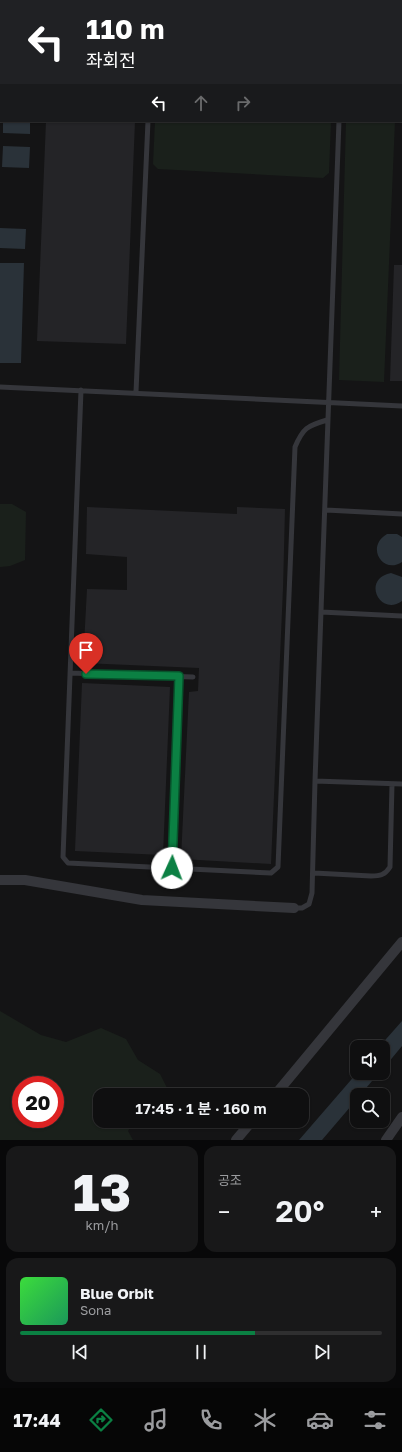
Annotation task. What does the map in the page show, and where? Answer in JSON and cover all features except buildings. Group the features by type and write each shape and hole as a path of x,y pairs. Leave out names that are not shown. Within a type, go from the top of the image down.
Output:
{"street":[{"path":"0,880 25,880 142,900 294,908"},
{"path":"281,1088 402,942"},
{"path":"386,1140 402,1117"},
{"path":"236,1140 246,1128"}],"lane":[{"path":"136,392 148,122"},
{"path":"294,908 302,908 309,904 312,893 314,873 321,612 326,510 327,402 339,122"},
{"path":"0,387 136,392 402,406"},
{"path":"81,390 63,857 68,863 271,873 278,867 295,447 301,433 311,425 327,420"},
{"path":"326,510 402,514"},
{"path":"321,612 402,616"},
{"path":"70,673 193,677"},
{"path":"172,868 179,676"},
{"path":"316,781 402,784"},
{"path":"314,873 380,876 386,873 390,867 392,784"}],"shaded area":[{"path":"3,122 30,122 30,134 3,133"},
{"path":"155,122 331,122 329,173 323,178 158,169 153,164"},
{"path":"346,122 395,122 384,382 339,380"},
{"path":"3,146 30,147 29,168 2,167"},
{"path":"0,228 26,229 25,249 0,248"},
{"path":"0,263 24,263 21,363 0,363"},
{"path":"0,504 12,504 26,512 25,560 10,566 0,567"},
{"path":"387,534 397,534 402,537 402,562 395,565 389,565 383,562 379,558 377,552 377,546 381,539"},
{"path":"391,573 402,577 402,601 394,605 381,601 375,589 377,582 382,577"},
{"path":"0,1011 41,1035 66,1042 101,1028 126,1039 138,1060 160,1074 167,1088 93,1088 93,1128 130,1128 128,1131 133,1140 0,1140"},
{"path":"402,1021 402,1046 390,1061 390,1040 385,1040"},
{"path":"351,1080 373,1080 366,1088 350,1088 350,1107 322,1140 299,1140"}],"route":[{"path":"86,674 179,676 172,868"}]}
